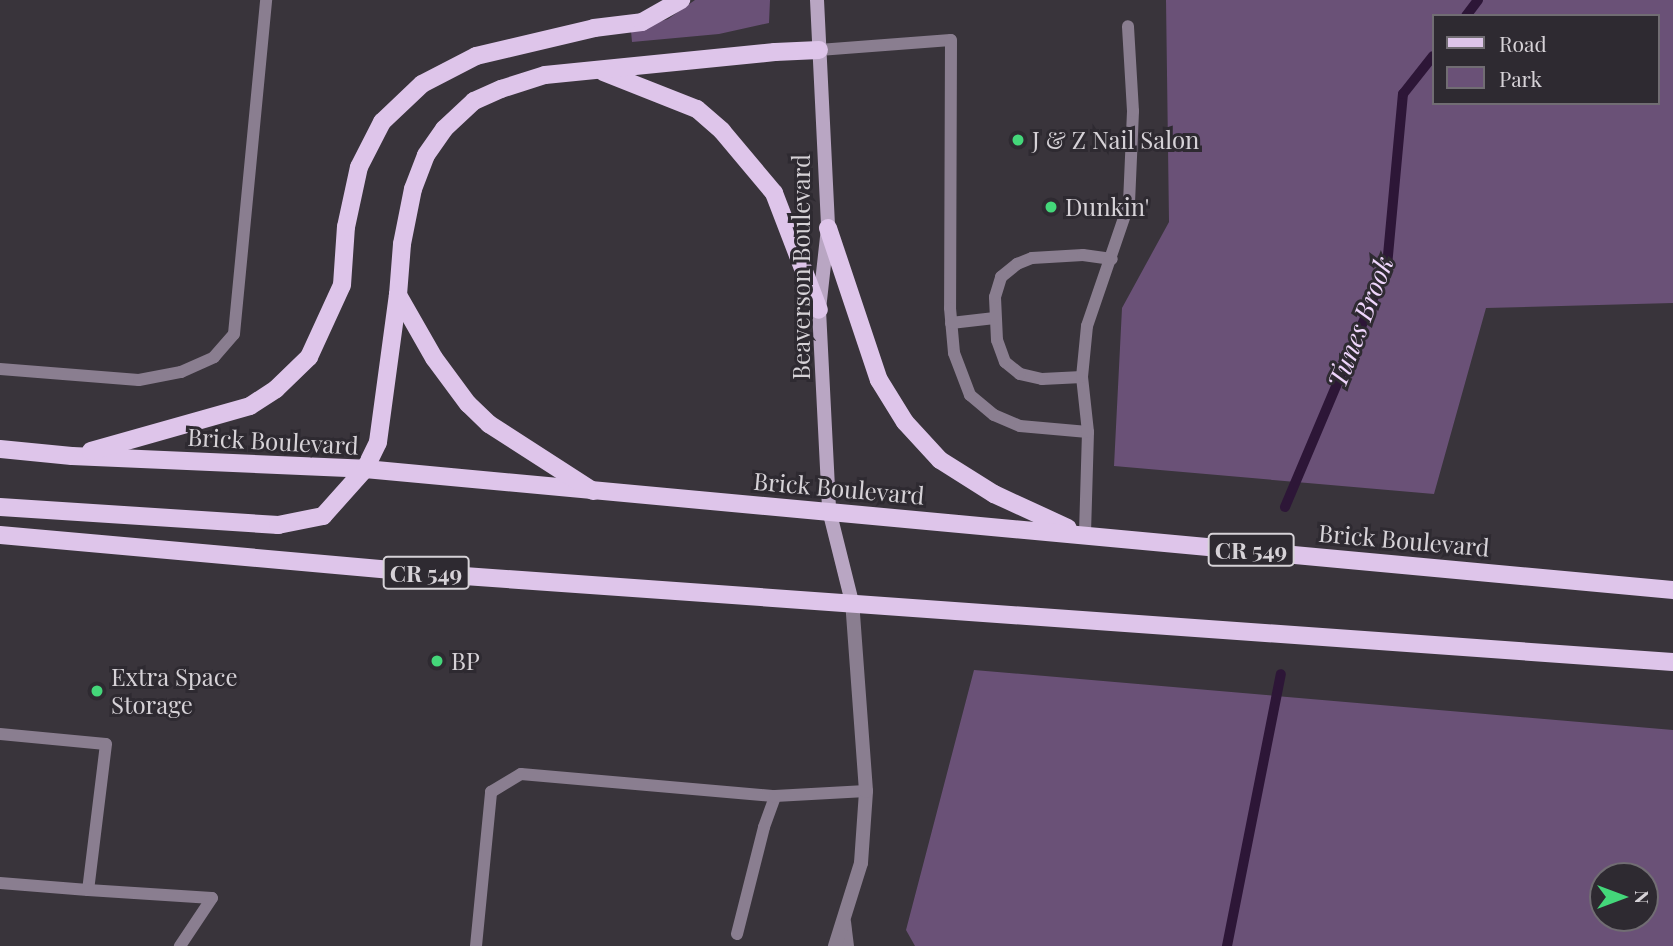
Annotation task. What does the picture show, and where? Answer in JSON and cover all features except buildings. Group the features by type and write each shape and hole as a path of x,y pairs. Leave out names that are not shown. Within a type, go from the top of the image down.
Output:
{"main road":[{"path":"72,456 250,406 276,389 309,357 342,285 346,227 359,167 382,122 422,84 476,56 594,28 642,22 681,0"},
{"name":"Beaverson Boulevard","path":"817,0 828,228 819,310 830,510 852,602"},
{"path":"0,507 278,525 323,516 365,469 378,442 398,295 401,244 413,189 426,155 444,129 474,101 545,75 819,50"},
{"path":"600,71 697,109 722,131 774,193 819,310"},
{"path":"828,228 879,380 905,422 940,460 994,494 1083,534"},
{"path":"398,295 434,358 468,404 489,424 596,493"},
{"name":"Brick Boulevard","path":"0,449 72,456 365,469 596,493 830,510 1673,590"},
{"name":"CR 549","path":"0,536 436,574 1673,662"}],"street":[{"name":"Beaverson Boulevard","path":"835,946 845,922 861,863 866,791 852,602"}],"lane":[{"path":"0,369 139,380 181,372 214,357 234,334 265,1"},
{"path":"1083,534 1088,432 1082,377 1087,326 1129,203 1132,166 1128,26"},
{"path":"819,50 951,40 951,323 954,353 970,395 994,415 1020,426 1088,432"},
{"path":"1082,377 1042,379 1020,374 1005,362 997,340 995,297 1002,277 1017,264 1032,258 1058,255 1112,259"},
{"path":"951,323 995,318"},
{"path":"0,734 106,744 88,890"},
{"path":"476,946 491,792 521,774 775,796 866,791"},
{"path":"737,934 764,827 775,796"},
{"path":"0,883 212,898 180,946"},
{"path":"845,922 848,946"}],"green space":[{"path":"695,0 770,0 769,23 719,34 632,42 631,31 668,19"},
{"path":"1166,0 1673,0 1673,303 1486,308 1434,494 1114,466 1122,308 1169,222"},
{"path":"974,670 1673,730 1673,946 915,946 906,930"}],"waterway":[{"name":"Tunes Brook","path":"1468,14 1478,0"},
{"name":"Tunes Brook","path":"1285,507 1387,266 1403,94 1432,57"},
{"name":"Tunes Brook","path":"1227,946 1281,674"}],"place":[{"name":"J & Z Nail Salon","path":"1018,140"},
{"name":"Dunkin'","path":"1051,207"},
{"name":"BP","path":"437,661"},
{"name":"Extra Space Storage","path":"97,691"}]}
